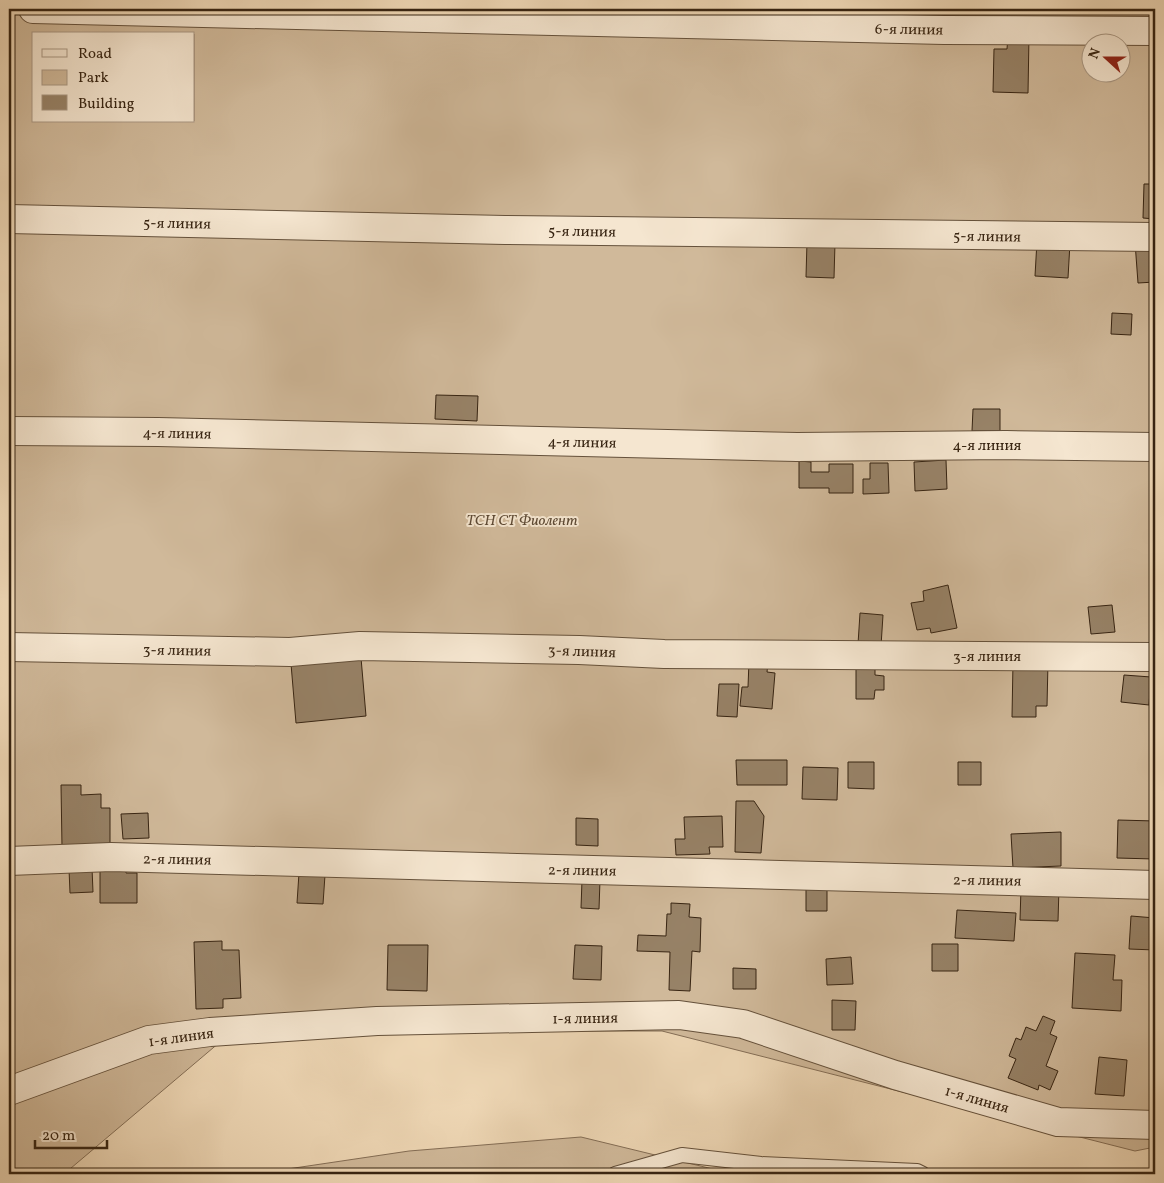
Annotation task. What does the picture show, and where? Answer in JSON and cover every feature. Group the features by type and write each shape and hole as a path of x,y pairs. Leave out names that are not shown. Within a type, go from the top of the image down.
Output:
{"street":[{"name":"6-я линия","path":"33,9 944,30 1155,31"},
{"name":"5-я линия","path":"9,219 505,230 1155,237"},
{"name":"4-я линия","path":"9,431 158,432 797,447 1006,445 1155,447"},
{"name":"3-я линия","path":"9,646 290,652 360,646 579,650 664,654 1155,657"},
{"name":"2-я линия","path":"9,861 112,857 1155,884"},
{"name":"1-я линия","path":"9,1091 149,1040 210,1032 377,1021 679,1015 743,1024 895,1075 1058,1122 1155,1125"}],"lane":[{"path":"615,1174 682,1154 761,1164 917,1172 923,1174"}],"green space":[{"name":"ТСН СТ Фиолент","path":"9,9 1155,9 1155,1147 1135,1151 662,1031 233,1031 64,1174 9,1174"},
{"path":"581,1137 740,1174 254,1174 409,1151"}],"building":[{"path":"1008,35 1029,36 1028,93 993,92 994,49 1007,49"},
{"path":"1144,184 1155,184 1155,219 1143,218"},
{"path":"1037,241 1070,243 1068,278 1035,276"},
{"path":"1152,241 1153,253 1155,253 1155,282 1138,283 1135,242"},
{"path":"807,242 835,243 834,278 806,277"},
{"path":"1112,313 1132,314 1131,335 1111,334"},
{"path":"436,395 478,396 477,421 435,419"},
{"path":"973,409 1000,409 1000,431 972,431"},
{"path":"946,460 947,489 915,491 914,462"},
{"path":"799,461 811,462 811,472 829,472 829,464 853,464 853,493 829,493 829,488 799,488"},
{"path":"870,463 888,463 889,493 863,494 863,479 870,479"},
{"path":"948,585 957,628 931,633 930,628 917,630 911,603 924,601 923,591"},
{"path":"1112,605 1115,632 1091,634 1088,607"},
{"path":"860,613 883,615 881,646 858,644"},
{"path":"360,646 366,716 296,723 290,652"},
{"path":"749,661 768,662 767,672 775,673 772,709 740,706 742,687 748,687"},
{"path":"1013,662 1048,662 1047,706 1036,706 1036,717 1012,717"},
{"path":"856,665 875,665 875,675 884,676 884,690 875,690 874,699 856,699"},
{"path":"1124,675 1151,677 1149,705 1121,702"},
{"path":"719,684 739,684 737,717 717,716"},
{"path":"736,760 787,760 787,785 737,785"},
{"path":"848,762 874,762 874,789 848,788"},
{"path":"958,762 981,762 981,785 958,785"},
{"path":"803,767 838,768 837,800 802,799"},
{"path":"61,785 81,785 81,795 101,794 101,808 110,808 110,846 62,847"},
{"path":"736,801 754,801 764,816 761,853 735,852"},
{"path":"148,813 149,838 123,839 121,814"},
{"path":"722,816 723,847 709,847 710,854 676,855 675,839 685,839 684,817"},
{"path":"576,818 598,819 598,846 576,845"},
{"path":"1118,820 1155,821 1154,859 1117,858"},
{"path":"1061,832 1061,866 1013,868 1011,834"},
{"path":"100,862 126,862 126,873 137,873 137,903 100,903"},
{"path":"92,868 93,892 70,893 69,869"},
{"path":"299,873 325,875 323,904 297,903"},
{"path":"582,880 600,880 599,909 581,908"},
{"path":"806,885 827,885 827,911 806,911"},
{"path":"1021,888 1059,888 1058,921 1020,920"},
{"path":"671,903 690,904 689,917 701,918 700,952 692,951 690,991 669,990 670,952 637,951 638,935 666,936 667,914 671,914"},
{"path":"957,910 1016,913 1014,941 955,938"},
{"path":"1131,916 1155,918 1155,950 1129,949"},
{"path":"222,941 222,950 239,950 241,998 223,999 223,1008 196,1009 194,942"},
{"path":"932,944 958,944 958,971 932,971"},
{"path":"388,945 428,945 427,991 387,990"},
{"path":"575,945 602,946 601,980 573,979"},
{"path":"1075,953 1115,955 1113,980 1122,980 1121,1011 1072,1008"},
{"path":"851,957 853,984 827,985 826,959"},
{"path":"733,968 756,969 756,989 733,989"},
{"path":"832,1000 856,1001 855,1030 832,1030"},
{"path":"1043,1016 1055,1021 1050,1034 1057,1037 1046,1066 1058,1071 1050,1090 1039,1085 1038,1090 1008,1078 1016,1059 1009,1056 1016,1038 1021,1040 1026,1027 1036,1031"},
{"path":"1099,1057 1127,1060 1124,1096 1095,1094"}]}
